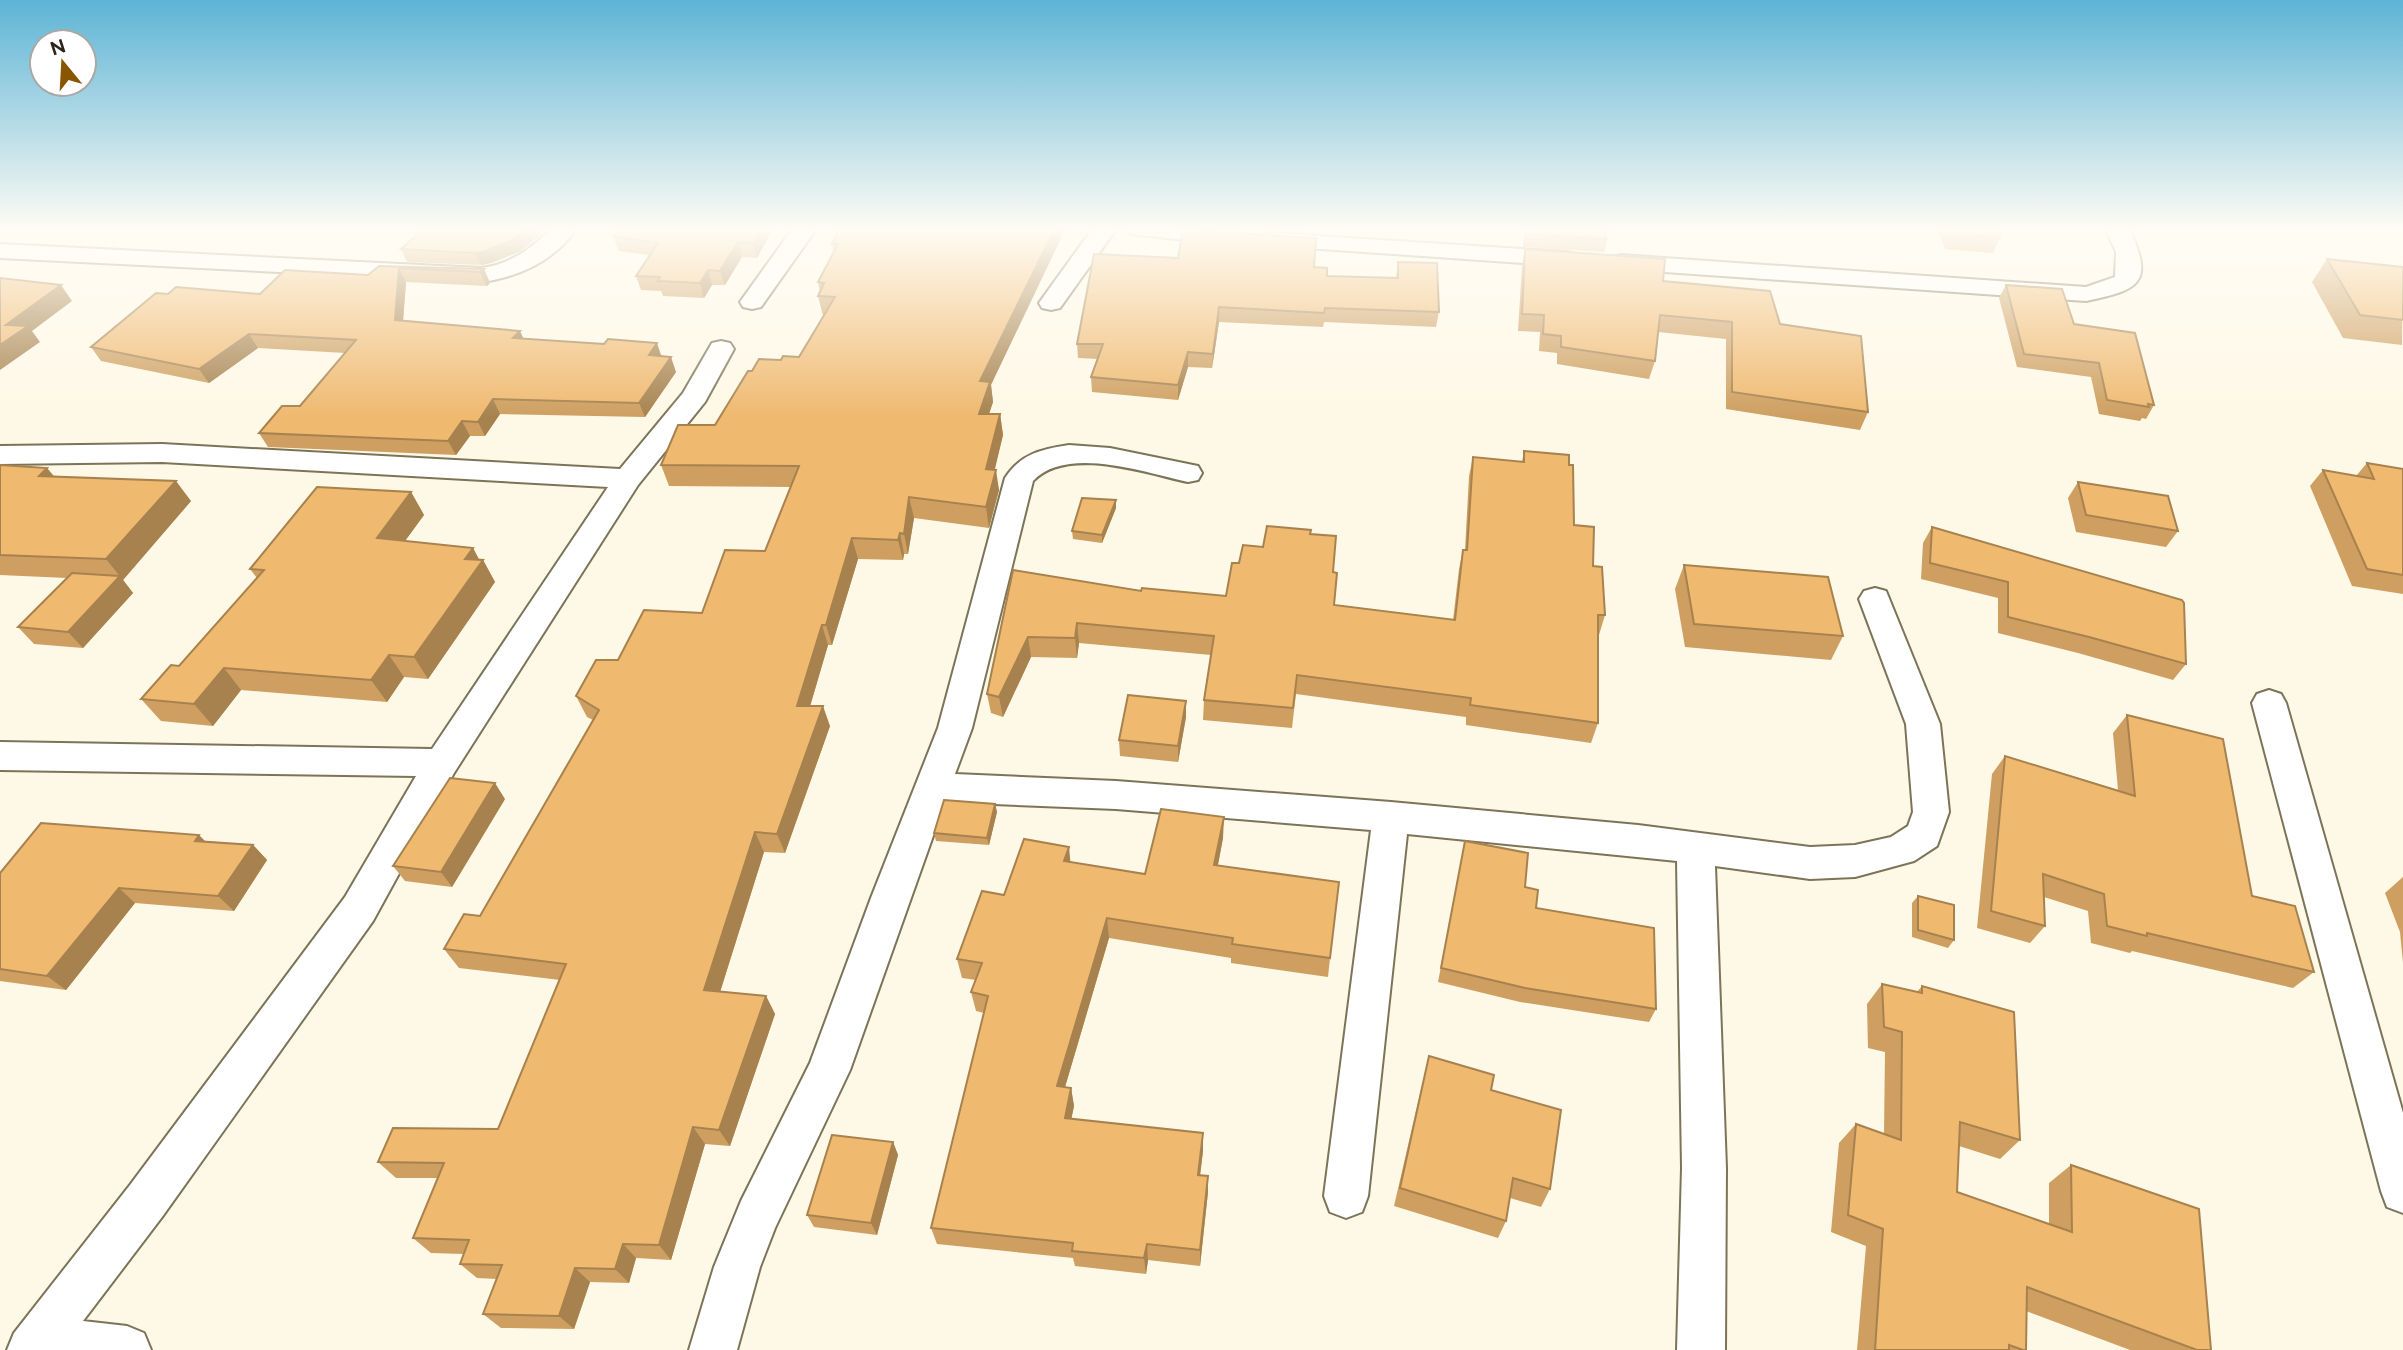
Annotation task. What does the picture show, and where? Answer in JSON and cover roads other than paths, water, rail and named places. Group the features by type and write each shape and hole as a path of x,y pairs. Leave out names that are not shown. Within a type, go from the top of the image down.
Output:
{"street":[{"path":"752,302 760,291"},
{"path":"1051,303 1060,291"},
{"path":"2041,291 2086,294 2100,291"},
{"path":"35,1345 146,1200 359,909 442,763 628,479 695,396 721,349"},
{"path":"0,455 162,453 628,479"},
{"path":"713,1350 737,1267 757,1217 829,1070 890,898 934,787 970,674 1018,478 1036,462 1070,455 1093,455 1188,473"},
{"path":"934,787 1116,795 1391,817 1638,840 1810,863 1855,861 1901,850 1924,835 1931,812 1923,724 1875,599"},
{"path":"2269,703 2403,1191"},
{"path":"0,756 442,763"},
{"path":"1346,1196 1391,817"},
{"path":"1696,849 1696,940 1704,1168 1701,1350"},
{"path":"35,1345 127,1350"}]}
